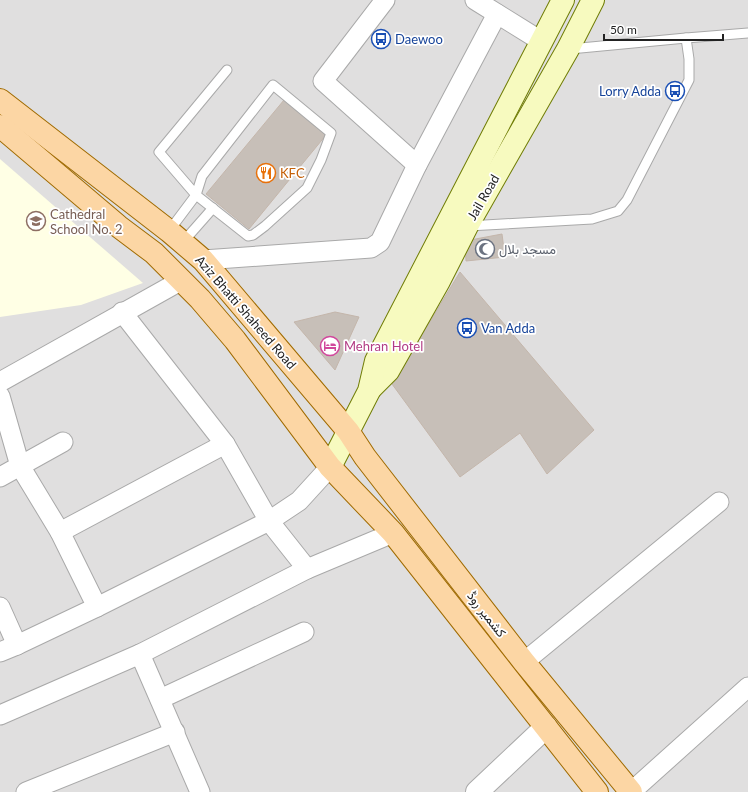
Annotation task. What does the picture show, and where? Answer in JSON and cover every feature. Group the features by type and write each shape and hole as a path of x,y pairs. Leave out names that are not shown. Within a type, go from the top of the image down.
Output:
{"main road":[{"name":"Jail Road","path":"330,467 368,391 376,361 563,0"},
{"name":"Jail Road","path":"368,391 388,371 439,281 467,226 568,49 593,0"},
{"path":"541,42 568,49"},
{"name":"Aziz Bhatti Shaheed Road","path":"0,100 176,237 203,260 348,431"},
{"name":"Aziz Bhatti Shaheed Road","path":"0,126 118,226 154,253 182,280 235,340 330,467"},
{"path":"444,228 467,226"},
{"name":"کشمیر روڈ","path":"348,431 365,457 524,662 631,792"},
{"name":"کشمیر روڈ","path":"330,467 393,533 597,792"}],"street":[{"path":"385,0 323,81 417,165"},
{"path":"475,0 541,42"},
{"path":"203,260 371,248 380,242 417,165 498,14"},
{"path":"0,382 122,312 182,280"},
{"path":"122,312 225,444 269,521 307,569"},
{"path":"0,396 20,466 60,532 97,607"},
{"path":"0,477 63,442"},
{"path":"60,532 225,444"},
{"path":"0,652 97,607 269,521 299,501 330,467"},
{"path":"524,662 719,502"},
{"path":"0,715 140,654 307,569 393,533"},
{"path":"0,607 17,645"},
{"path":"160,700 304,632"},
{"path":"140,654 200,792"},
{"path":"631,792 748,687"},
{"path":"477,792 546,727"},
{"path":"26,792 174,732"}],"lane":[{"path":"568,49 748,33"},
{"path":"467,226 592,219 618,211 628,200 689,80 689,59 686,38"},
{"path":"176,237 196,195 202,176 273,85 331,133 321,160 307,188 265,226 253,235 248,236 196,195 159,152 227,70"},
{"path":"176,237 213,208"}],"shaded area":[{"path":"0,0 748,0 748,792 0,792"},
{"name":"Cathedral School No. 2","path":"0,159 143,283 81,305 0,317"}],"building":[{"path":"284,100 326,135 249,229 206,194"},
{"name":"مسجد بلال","path":"502,234 505,257 466,261 465,241"},
{"name":"Van Adda","path":"460,272 594,430 547,474 520,433 460,477 392,384"},
{"name":"Mehran Hotel","path":"335,312 359,317 335,370 294,322"}],"place":[{"name":"Daewoo","path":"381,39"},
{"name":"Lorry Adda","path":"675,91"},
{"name":"KFC","path":"266,173"},
{"name":"Cathedral School No. 2","path":"36,221"},
{"name":"مسجد بلال","path":"485,249"},
{"name":"Van Adda","path":"467,328"},
{"name":"Mehran Hotel","path":"330,346"}]}
